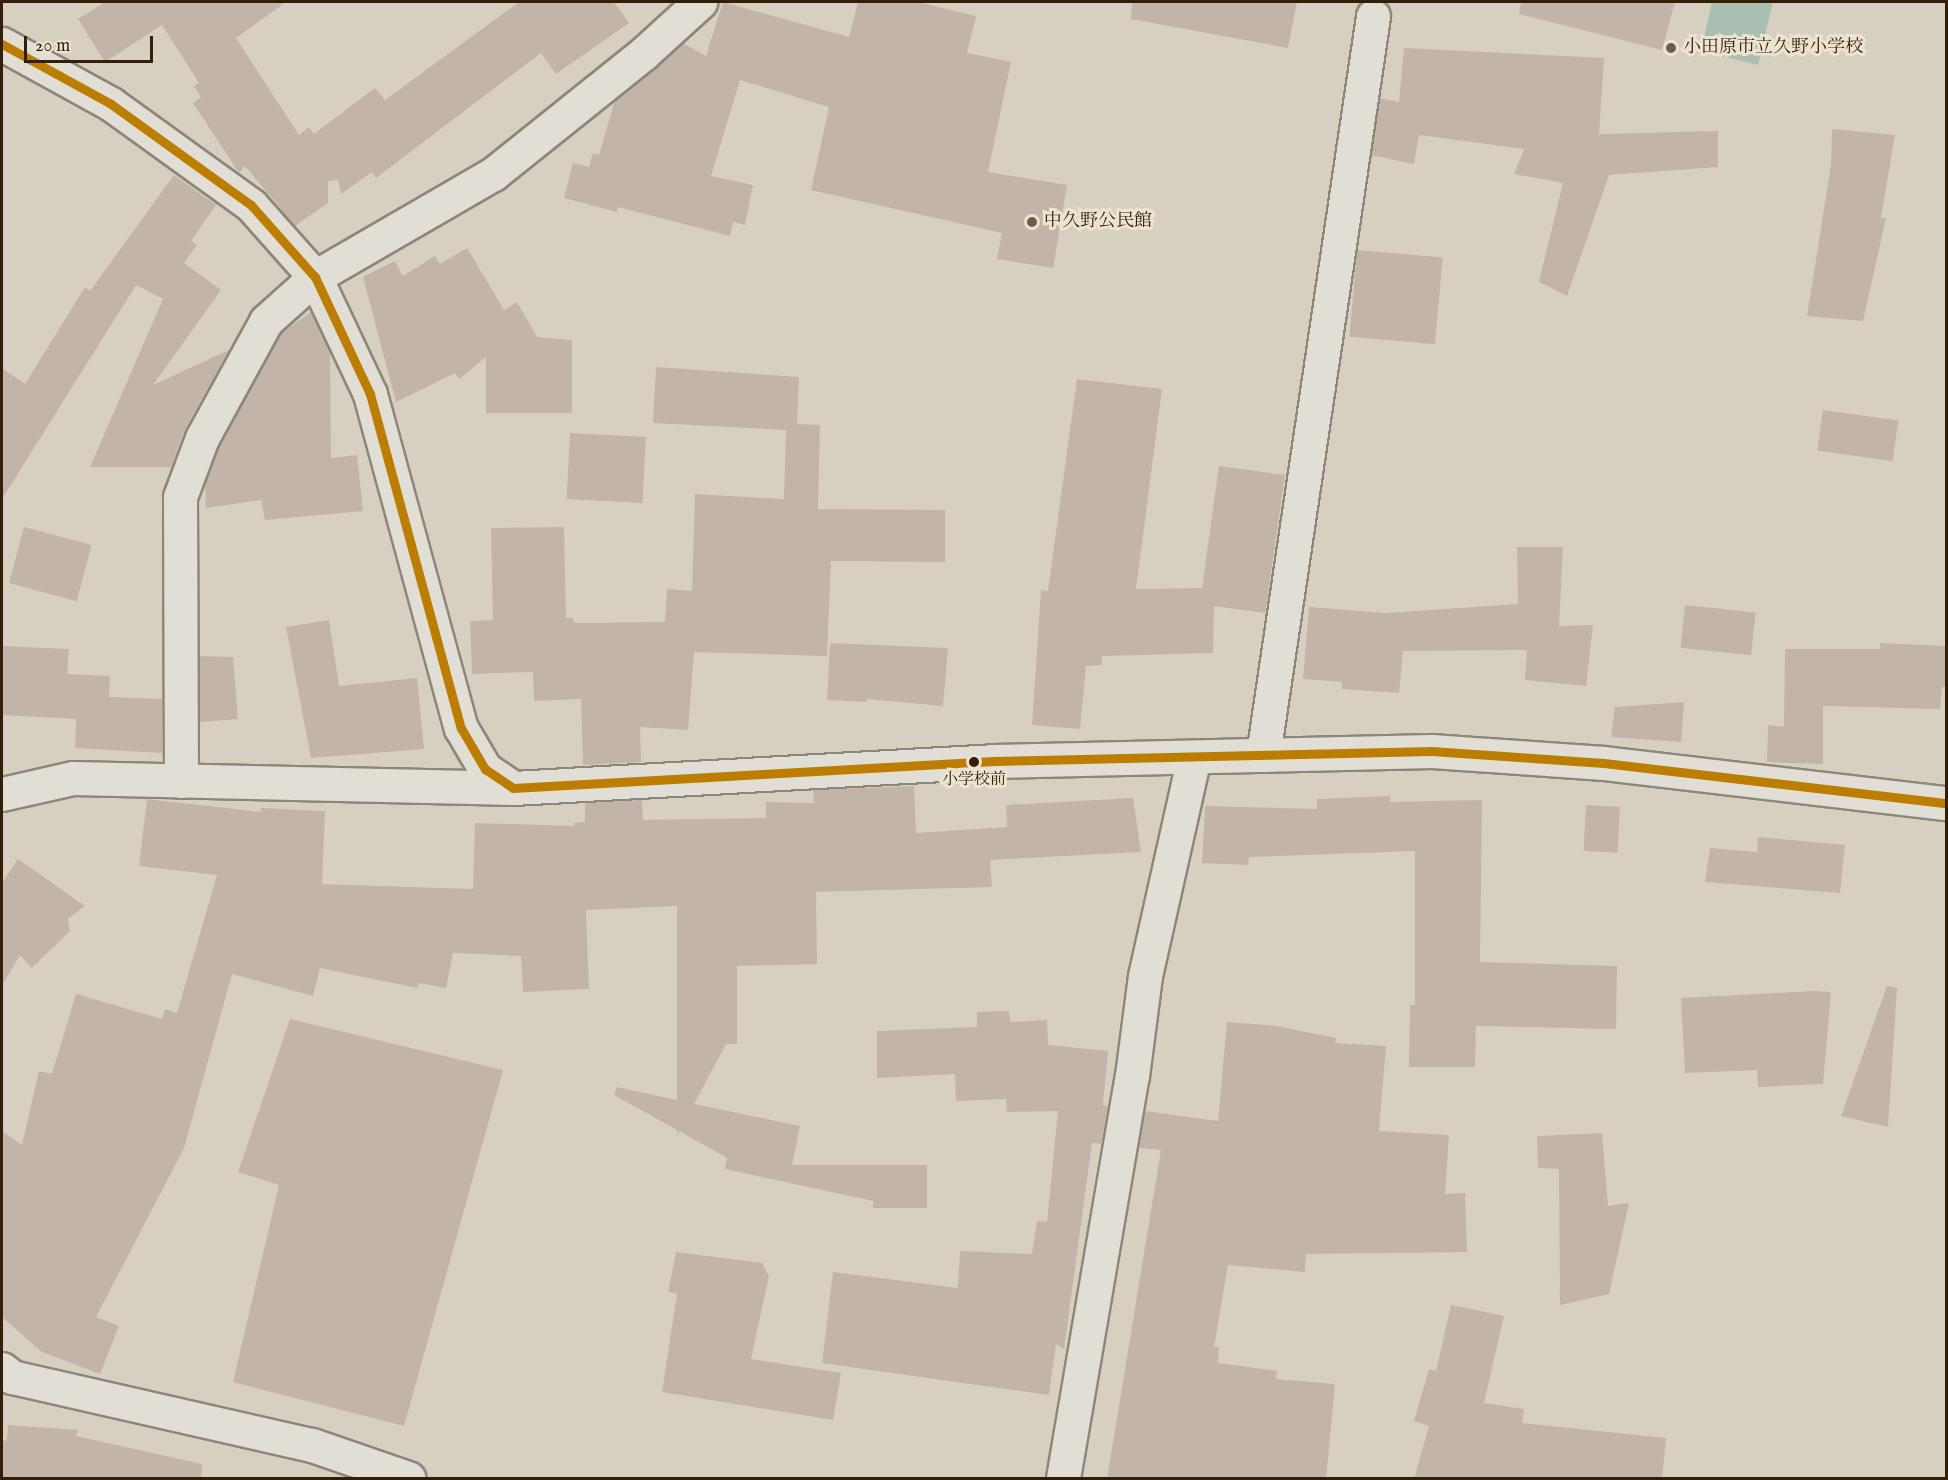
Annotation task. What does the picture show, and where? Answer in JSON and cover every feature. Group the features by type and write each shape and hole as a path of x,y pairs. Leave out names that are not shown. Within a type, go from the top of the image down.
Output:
{"street":[{"path":"181,781 180,497 202,438 266,321 315,277 493,174 644,53 700,2"},
{"path":"1263,755 1373,16"},
{"path":"2,44 111,104 251,205 315,277 370,394 461,728 485,769 513,788"},
{"path":"2,794 73,778 513,788 994,761 1432,751 1543,758 1947,803"},
{"path":"1063,1479 1132,1076 1145,976 1194,757"},
{"path":"2,1369 12,1377 312,1445 408,1479"}],"shaded area":[{"path":"1712,2 1773,2 1758,65 1701,51"}],"building":[{"path":"105,2 286,2 236,38 299,135 309,127 314,134 375,88 385,100 519,2 614,2 629,23 556,74 541,53 376,178 372,172 341,194 338,180 328,181 328,203 295,226 245,166 239,173 193,103 201,97 194,86 199,83 162,25 105,62 78,19"},
{"path":"723,2 849,37 858,2 918,2 976,16 967,53 1011,62 988,172 1067,185 1053,268 997,259 1002,233 811,190 829,107 740,80 711,176 753,185 745,225 733,222 730,236 618,207 617,212 564,198 573,163 589,167 593,153 599,155 615,100 683,43 706,56"},
{"path":"1132,2 1297,2 1288,48 1131,19"},
{"path":"1521,2 1675,2 1662,50 1519,14"},
{"path":"1404,48 1604,58 1599,134 1718,131 1718,167 1609,175 1567,296 1539,282 1563,183 1514,174 1524,149 1419,135 1414,164 1371,155 1380,98 1399,102"},
{"path":"1832,129 1895,135 1881,218 1886,218 1863,321 1807,316 1831,165"},
{"path":"174,175 216,205 191,241 197,245 184,263 221,290 153,385 229,350 185,429 171,467 90,467 163,299 136,285 2,499 2,368 25,384 85,287 90,291"},
{"path":"467,248 504,310 517,302 537,337 572,340 572,413 486,413 486,357 459,379 455,373 396,402 363,277 395,261 403,276 435,256 440,264"},
{"path":"1357,250 1443,257 1435,344 1349,337"},
{"path":"311,312 330,353 331,458 357,455 363,511 265,520 261,500 206,508 205,485 219,446 281,333"},
{"path":"656,367 799,377 797,424 820,425 818,509 945,510 945,562 831,561 827,656 694,652 688,730 640,727 641,762 583,765 581,699 534,701 533,672 472,674 470,621 493,620 491,528 564,527 566,618 573,618 574,623 665,622 667,589 692,591 695,494 784,499 786,430 653,423"},
{"path":"1077,379 1162,389 1136,589 1202,588 1219,466 1285,475 1265,613 1214,606 1213,653 1102,656 1102,665 1086,666 1080,729 1032,725 1041,590 1048,591"},
{"path":"1823,410 1898,421 1893,461 1817,451"},
{"path":"570,433 646,437 642,503 567,499"},
{"path":"24,527 92,545 77,601 9,583"},
{"path":"1517,547 1563,547 1559,626 1593,625 1586,686 1525,680 1527,650 1403,651 1399,693 1342,689 1342,682 1303,679 1309,607 1386,613 1518,604"},
{"path":"1685,605 1756,612 1751,655 1681,648"},
{"path":"329,620 339,686 417,678 424,749 311,758 286,627"},
{"path":"830,643 948,648 943,706 867,699 866,702 827,700"},
{"path":"1880,643 1947,646 1947,687 1942,687 1940,709 1823,706 1823,764 1767,762 1768,725 1784,727 1785,649 1880,649"},
{"path":"2,646 69,649 67,674 110,676 109,697 162,699 162,753 75,748 76,719 2,715"},
{"path":"199,656 233,657 238,719 200,722"},
{"path":"1684,702 1681,742 1611,737 1615,707"},
{"path":"914,786 916,833 1007,827 1006,805 1133,798 1141,852 990,860 992,887 816,892 817,964 737,966 737,1044 726,1044 694,1104 800,1126 792,1165 927,1165 927,1208 873,1208 873,1201 725,1169 727,1158 679,1131 677,1135 677,1130 614,1095 617,1087 677,1100 677,906 586,910 589,989 523,992 521,956 453,953 446,988 419,983 417,988 320,968 313,996 232,974 184,1148 96,1317 119,1326 100,1374 42,1352 2,1317 2,1131 22,1145 39,1071 52,1074 76,994 162,1019 165,1009 177,1013 217,875 139,866 147,799 261,812 261,808 325,811 322,884 473,889 475,823 574,826 574,823 585,822 585,803 642,800 643,820 766,818 766,802 814,803 813,790"},
{"path":"1390,796 1390,802 1482,800 1480,962 1617,966 1616,1029 1476,1026 1475,1067 1409,1067 1410,1005 1415,1005 1415,851 1249,857 1248,865 1202,863 1205,806 1317,809 1317,799"},
{"path":"1586,805 1620,807 1618,853 1584,851"},
{"path":"1758,837 1845,845 1840,893 1705,882 1710,848 1757,852"},
{"path":"18,859 85,906 68,919 70,931 32,968 20,955 2,985 2,883"},
{"path":"1887,986 1897,988 1888,1127 1841,1116"},
{"path":"1831,992 1823,1084 1758,1087 1757,1070 1685,1073 1681,998"},
{"path":"1009,1011 1010,1022 1047,1020 1048,1045 1108,1051 1103,1105 1108,1106 1101,1144 1092,1143 1064,1349 1056,1344 1049,1395 822,1363 833,1272 958,1288 960,1251 1032,1254 1037,1221 1047,1222 1058,1111 1007,1112 1006,1099 956,1101 955,1074 877,1078 877,1031 977,1027 977,1012"},
{"path":"290,1019 503,1070 404,1426 233,1382 279,1185 238,1172"},
{"path":"1227,1022 1277,1026 1336,1038 1335,1043 1386,1046 1379,1131 1449,1135 1445,1194 1465,1193 1467,1252 1306,1254 1305,1272 1228,1265 1214,1347 1219,1347 1218,1363 1277,1371 1276,1379 1335,1384 1326,1479 1107,1479 1161,1150 1139,1148 1145,1111 1218,1121"},
{"path":"1602,1133 1608,1206 1629,1203 1609,1294 1560,1305 1559,1169 1538,1168 1537,1136"},
{"path":"676,1252 762,1263 769,1276 751,1359 841,1373 833,1420 662,1392 677,1294 668,1292"},
{"path":"1451,1305 1504,1316 1484,1403 1524,1409 1522,1423 1666,1438 1662,1479 1414,1479 1429,1426 1414,1421 1429,1369 1436,1371"},
{"path":"8,1425 78,1430 76,1436 202,1464 201,1479 2,1479 2,1440 7,1441"}],"transit line":[{"path":"2,44 111,104 251,205 315,277 370,394 461,728 485,769 513,788 994,761 1432,751 1604,763 1946,803"}],"place":[{"name":"小田原市立久野小学校","path":"1671,48"},
{"name":"中久野公民館","path":"1032,222"},
{"name":"小学校前","path":"974,762"}]}
